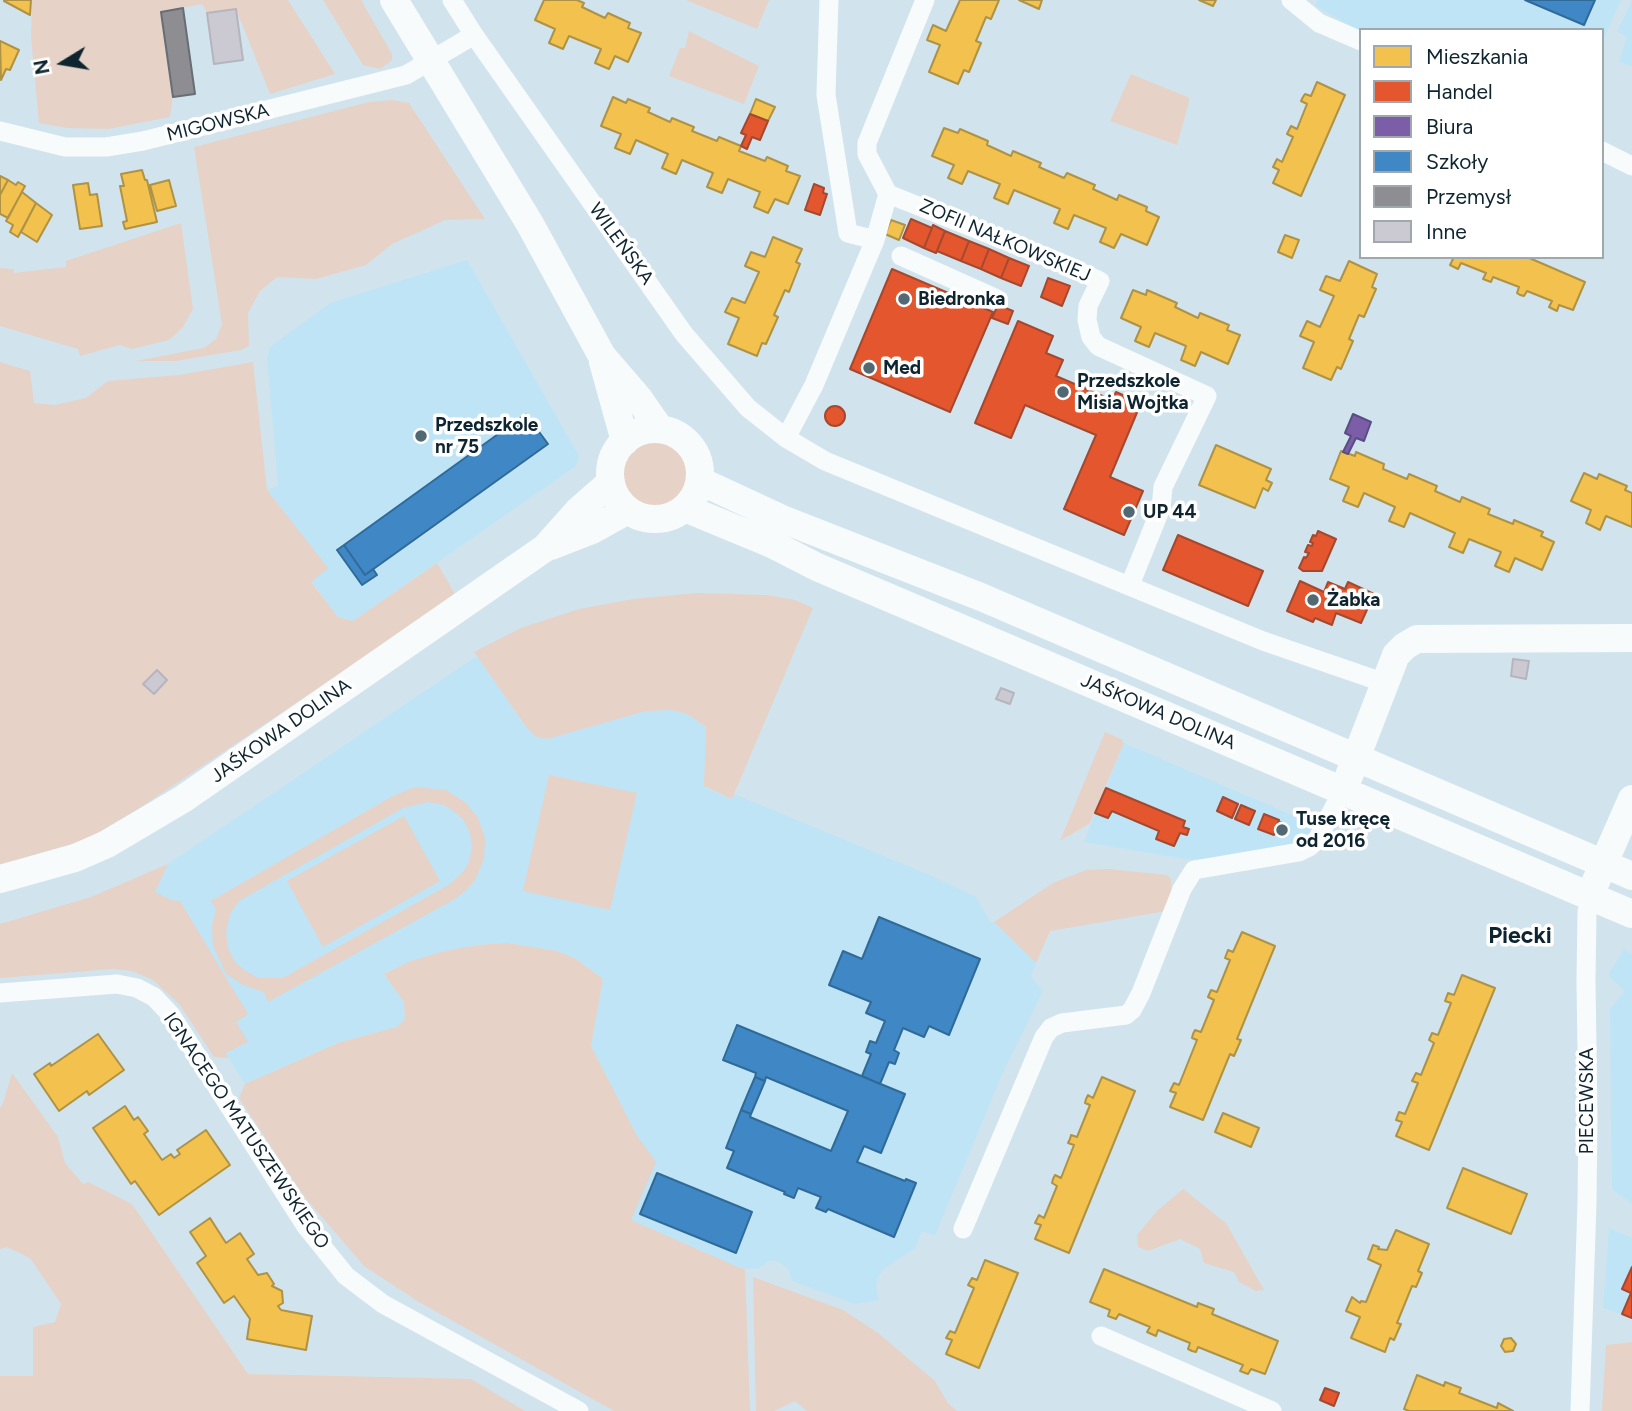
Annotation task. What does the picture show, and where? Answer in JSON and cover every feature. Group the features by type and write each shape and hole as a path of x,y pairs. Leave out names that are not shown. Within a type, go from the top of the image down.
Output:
{"street":[{"path":"394,0 530,225 602,356 639,398 660,429"},
{"name":"WILEŃSKA","path":"452,0 684,334 748,408 786,439"},
{"path":"829,0 826,95 848,233 875,240"},
{"path":"925,0 867,143 867,154 888,194 875,240 814,385 786,439 825,461 1262,641 1385,684"},
{"path":"1291,0 1319,23 1359,40"},
{"path":"431,62 474,35"},
{"name":"MIGOWSKA","path":"0,131 65,147 106,147 185,132 357,89 406,75 431,62"},
{"path":"1604,152 1632,166"},
{"name":"ZOFII NAŁKOWSKIEJ","path":"888,194 1059,261 1100,281 1088,306 1087,320 1091,337 1098,346 1207,396 1163,487 1161,508 1130,585"},
{"path":"901,256 997,299"},
{"path":"602,356 625,441"},
{"path":"660,429 671,432 691,447 697,457 699,481 694,496 684,508 671,516 657,519 642,517 628,510 617,497 611,482 613,460 625,441 635,434 660,429"},
{"name":"JAŚKOWA DOLINA","path":"699,481 782,519 981,597 1632,876"},
{"name":"JAŚKOWA DOLINA","path":"0,879 75,858 135,829 183,799 545,548 578,511 611,482"},
{"name":"JAŚKOWA DOLINA","path":"684,508 1632,915"},
{"name":"JAŚKOWA DOLINA","path":"545,548 592,530 628,510"},
{"path":"963,1229 1044,1037 1051,1028 1062,1023 1126,1015 1132,1010 1182,889 1194,870 1299,852 1317,840 1357,759 1396,655 1405,646 1417,639 1632,638"},
{"name":"PIECEWSKA","path":"1580,1411 1588,1118 1587,912 1590,896 1632,799"},
{"name":"IGNACEGO MATUSZEWSKIEGO","path":"0,993 117,984 137,988 154,997 171,1014 305,1225 346,1276 383,1304 579,1411"},
{"path":"1101,1336 1272,1411"}],"shaded area":[{"path":"32,0 288,0 335,74 270,94 236,9 207,13 202,4 161,12 173,97 170,117 108,129 67,128 39,123 31,37"},
{"path":"323,0 361,0 392,54 392,60 380,69 363,65"},
{"path":"686,0 769,0 757,29"},
{"path":"1317,0 1621,0 1604,38 1604,28 1359,28 1359,31 1316,6"},
{"path":"1632,0 1632,66 1619,62 1627,37 1617,32"},
{"path":"689,31 759,66 744,104 669,76 680,48 685,48"},
{"path":"1131,74 1190,98 1177,145 1110,121"},
{"path":"392,100 409,103 485,219 445,220 392,244 366,265 316,279 277,277 260,291 248,313 249,346 241,350 176,361 136,361 204,348 216,339 222,324 194,147 369,102"},
{"path":"181,223 193,309 183,327 169,340 132,349 120,345 80,356 78,349 0,326 0,268 14,269 13,273 66,267 66,261"},
{"name":"Przedszkole nr 75","path":"467,260 579,456 576,466 353,621 338,617 311,581 327,568 267,490 278,486 267,357 270,347 330,303"},
{"path":"0,362 30,371 34,403 55,405 86,398 108,381 179,375 253,362 267,490 328,568 311,582 338,617 353,621 437,563 456,596 138,809 85,840 0,865"},
{"path":"648,442 662,442 674,447 683,456 688,475 686,488 679,499 662,508 648,508 636,503 627,494 622,482 622,468 627,456 636,447"},
{"path":"697,593 767,595 795,600 813,608 732,799 704,786 706,727 687,714 671,710 646,711 547,739 536,737 474,652 521,628 579,609 634,599"},
{"path":"477,656 536,737 547,739 646,711 671,710 687,714 706,727 706,788 732,799 734,794 976,897 990,922 994,922 1036,963 1031,976 1043,991 1001,1077 935,1236 922,1231 915,1248 883,1270 878,1277 876,1288 879,1300 855,1304 792,1281 788,1268 776,1261 769,1261 758,1269 740,1268 613,1220 637,1136 591,1046 603,979 576,959 557,951 507,943 478,945 411,961 384,974 404,1002 405,1019 397,1027 338,1043 245,1084 212,1032 145,913 168,864"},
{"path":"1105,732 1124,743 1090,823 1060,841"},
{"path":"1124,743 1313,824 1309,833 1290,845 1217,859 1186,859 1084,842"},
{"path":"549,775 637,793 610,910 523,891"},
{"path":"415,787 446,790 466,803 478,818 485,838 484,859 475,880 465,891 268,1002 264,992 243,985 226,974 213,946 212,925 216,909 211,901 391,797","holes":["428,802 444,805 463,819 470,833 472,847 464,871 450,884 283,978 258,978 234,961 228,948 226,931 230,914 239,901 403,808"]},
{"path":"404,816 440,881 323,947 287,881"},
{"path":"168,864 155,892 171,900 180,901 248,1014 236,1022 248,1042 226,1053 228,1058 214,1057 180,1005 153,980 132,971 112,969 0,978 0,924 91,897"},
{"path":"1109,869 1167,875 1174,890 1166,911 1050,931 1036,963 994,922 1053,883 1086,870"},
{"path":"507,943 557,951 576,959 603,979 591,1046 637,1136 656,1162 631,1220 745,1269 750,1411 614,1411 419,1302 364,1266 303,1195 239,1098 245,1084 338,1043 397,1027 405,1019 404,1002 384,974 411,961 441,952"},
{"path":"1624,949 1632,954 1632,1204 1612,1189 1610,1009 1625,991 1609,973"},
{"path":"12,1073 58,1137 65,1163 83,1184 88,1182 132,1204 248,1374 471,1379 525,1411 0,1411 0,1376 33,1376 33,1327 55,1322 61,1304 30,1258 7,1247 0,1249 0,1108"},
{"path":"1183,1189 1226,1223 1264,1290 1256,1291 1239,1282 1234,1272 1204,1263 1200,1249 1180,1239 1148,1251 1138,1247 1137,1235 1157,1211"},
{"path":"1609,1228 1632,1238 1632,1318 1603,1308"},
{"path":"753,1277 843,1310 878,1333 935,1381 948,1403 957,1411 807,1411 795,1401 774,1411 756,1411"},
{"path":"1632,1342 1632,1411 1602,1411 1606,1345"}],"building: Mieszkania":[{"path":"4,0 31,0 30,15 4,1"},
{"path":"544,0 577,0 584,3 582,7 605,18 608,13 630,23 628,28 641,33 628,62 615,56 609,69 595,63 601,49 569,36 563,49 549,43 555,29 535,20"},
{"path":"960,0 999,0 991,19 986,17 976,41 981,43 969,72 964,70 958,84 929,72 940,45 927,40 933,25 946,31"},
{"path":"1019,0 1042,0 1039,9"},
{"path":"1199,0 1216,0 1213,6"},
{"path":"0,41 19,50 10,70 6,69 1,80"},
{"path":"1317,82 1345,95 1301,196 1273,183 1279,170 1273,167 1277,159 1282,162 1293,137 1287,134 1291,126 1297,129 1307,104 1301,101 1305,94 1311,96"},
{"path":"613,97 626,103 628,99 650,108 648,112 670,122 672,118 694,127 692,131 717,141 719,137 741,146 739,151 765,161 767,157 788,166 786,171 800,176 788,204 775,199 768,213 754,207 760,192 728,179 722,193 707,187 713,173 682,160 676,174 662,168 668,154 636,140 630,154 615,148 621,134 601,126"},
{"path":"756,99 775,107 768,121 750,114"},
{"path":"944,128 958,133 960,129 988,141 987,145 1011,156 1013,151 1041,163 1039,167 1064,178 1067,173 1095,185 1093,189 1117,200 1119,195 1147,207 1146,211 1159,217 1147,245 1121,234 1114,248 1100,242 1106,228 1074,215 1068,229 1054,223 1060,209 1014,190 1008,204 994,198 1000,184 968,171 962,184 948,178 954,165 932,156"},
{"path":"142,170 157,222 125,229 123,222 127,221 120,186 124,186 121,174"},
{"path":"0,176 8,180 0,195"},
{"path":"8,180 25,186 8,218 0,214 0,195"},
{"path":"169,180 176,206 157,211 150,185"},
{"path":"88,183 90,195 97,194 102,226 80,229 73,185"},
{"path":"22,192 36,203 18,237 10,232 13,225 6,221"},
{"path":"36,203 52,215 37,242 21,232"},
{"path":"891,220 905,225 899,240 885,234"},
{"path":"1285,235 1299,240 1292,258 1278,252"},
{"path":"773,237 802,249 796,262 800,264 789,292 785,290 774,315 778,317 766,344 762,343 757,356 728,344 739,318 725,312 732,298 745,303 759,272 745,266 751,252 765,257"},
{"path":"1453,259 1532,259 1585,282 1573,310 1559,305 1557,311 1549,307 1552,301 1527,291 1524,296 1520,295 1517,293 1519,287 1493,277 1491,282 1483,279 1486,273 1461,263 1458,269 1450,265"},
{"path":"1349,261 1377,274 1372,287 1376,289 1364,317 1359,315 1349,339 1353,341 1341,369 1337,367 1331,380 1303,368 1314,342 1300,336 1307,321 1320,327 1334,296 1320,290 1326,276 1340,281"},
{"path":"1133,290 1146,295 1147,290 1177,303 1175,307 1198,318 1200,313 1229,325 1227,330 1240,335 1228,364 1201,352 1195,366 1181,360 1186,346 1155,333 1149,347 1135,341 1141,327 1121,318"},
{"path":"1216,445 1271,469 1266,480 1272,483 1268,491 1263,488 1255,508 1199,485"},
{"path":"1341,451 1355,456 1356,452 1384,464 1383,469 1407,479 1409,474 1437,486 1435,491 1460,502 1462,497 1490,509 1488,514 1513,524 1514,520 1543,532 1541,536 1554,542 1542,570 1515,558 1509,572 1495,566 1501,552 1469,539 1463,553 1449,547 1455,533 1410,513 1404,527 1389,521 1395,507 1364,493 1358,507 1343,501 1349,487 1330,479"},
{"path":"1584,473 1597,479 1599,474 1627,486 1625,490 1632,493 1632,527 1606,516 1600,530 1586,523 1591,510 1571,501"},
{"path":"1242,932 1275,946 1237,1039 1241,1040 1234,1056 1230,1054 1203,1120 1170,1107 1176,1093 1170,1091 1174,1083 1179,1085 1197,1040 1192,1038 1193,1034 1195,1030 1201,1032 1214,1000 1208,997 1211,990 1217,992 1230,960 1225,958 1228,950 1233,952"},
{"path":"1462,975 1495,988 1429,1150 1396,1136 1402,1122 1396,1120 1399,1112 1405,1114 1418,1083 1412,1081 1416,1073 1421,1075 1434,1043 1429,1040 1432,1033 1438,1035 1451,1003 1445,1001 1448,993 1454,995"},
{"path":"98,1034 124,1070 89,1095 87,1091 59,1111 34,1074 50,1063 51,1066"},
{"path":"1102,1077 1135,1091 1069,1253 1035,1239 1041,1225 1035,1223 1039,1215 1044,1218 1057,1186 1052,1183 1053,1179 1055,1175 1061,1178 1074,1145 1068,1143 1071,1135 1077,1137 1090,1105 1085,1103 1086,1099 1088,1095 1093,1098"},
{"path":"125,1106 134,1120 138,1117 148,1131 144,1134 162,1160 171,1154 174,1158 180,1154 177,1150 206,1130 230,1165 159,1215 135,1181 131,1184 93,1128"},
{"path":"1223,1113 1259,1128 1251,1147 1215,1132"},
{"path":"1463,1168 1527,1194 1511,1234 1447,1208"},
{"path":"210,1218 226,1243 240,1233 254,1254 247,1259 258,1275 267,1273 274,1284 272,1286 282,1291 283,1303 278,1306 281,1310 312,1316 306,1350 247,1339 250,1319 234,1296 224,1303 197,1263 206,1256 190,1232"},
{"path":"1396,1230 1429,1244 1418,1271 1422,1273 1416,1287 1412,1286 1397,1323 1401,1324 1394,1340 1390,1338 1385,1352 1351,1338 1360,1317 1346,1311 1352,1297 1360,1303 1366,1302 1381,1265 1368,1259 1373,1245 1387,1250"},
{"path":"985,1260 1018,1273 979,1368 946,1354 952,1340 946,1338 950,1331 955,1333 974,1288 968,1285 972,1278 977,1280"},
{"path":"1104,1269 1197,1307 1198,1303 1214,1309 1212,1314 1278,1341 1265,1374 1251,1369 1248,1374 1240,1371 1243,1365 1198,1347 1196,1352 1188,1349 1190,1343 1158,1330 1156,1336 1147,1332 1150,1327 1119,1314 1116,1319 1108,1316 1110,1310 1090,1302"},
{"path":"1511,1338 1516,1344 1513,1351 1505,1352 1501,1346 1504,1339"},
{"path":"1417,1375 1444,1386 1445,1382 1461,1388 1459,1393 1497,1408 1498,1403 1513,1411 1409,1411 1404,1409"}],"building: Handel":[{"path":"750,114 768,121 760,140 752,137 747,149 741,146 746,135 741,133"},
{"path":"814,184 824,188 823,193 827,194 820,215 805,210"},
{"path":"911,219 932,228 924,248 903,238"},
{"path":"933,225 945,231 936,253 924,248"},
{"path":"945,231 969,241 961,261 937,251"},
{"path":"969,241 989,249 981,269 961,261"},
{"path":"989,249 1009,258 1001,278 981,269"},
{"path":"1009,258 1029,266 1021,286 1001,278"},
{"path":"892,269 993,312 950,412 850,369"},
{"path":"1048,278 1070,286 1062,306 1041,297"},
{"path":"998,305 1013,311 1008,324 992,318"},
{"path":"1018,321 1053,336 1046,353 1063,360 1056,376 1112,400 1116,392 1141,403 1110,477 1143,491 1124,535 1064,509 1096,435 1025,405 1011,438 975,423"},
{"path":"835,406 842,409 845,416 842,423 835,426 828,423 825,416 828,409"},
{"path":"1318,531 1336,539 1322,571 1303,571 1299,568 1309,553 1305,552 1308,545 1312,546 1313,543 1310,542"},
{"path":"1178,535 1263,571 1248,606 1163,570"},
{"path":"1300,581 1324,592 1328,582 1345,589 1348,582 1374,594 1361,623 1336,613 1332,625 1315,618 1313,622 1287,611"},
{"path":"1106,788 1185,821 1183,827 1189,829 1187,835 1180,833 1174,846 1156,839 1159,831 1112,811 1108,818 1095,813"},
{"path":"1223,797 1238,804 1232,818 1217,811"},
{"path":"1241,805 1255,811 1249,825 1235,819"},
{"path":"1264,814 1279,820 1274,835 1258,829"},
{"path":"1279,822 1285,824 1280,835 1275,833"},
{"path":"1632,1267 1632,1318 1622,1314 1631,1293 1622,1289"},
{"path":"1325,1388 1339,1393 1334,1406 1320,1400"}],"building: Biura":[{"path":"1353,414 1371,422 1364,441 1356,438 1348,454 1343,452 1351,436 1345,433"}],"building: Szkoły":[{"path":"1525,0 1595,0 1584,25"},
{"path":"526,414 548,444 365,575 344,545"},
{"path":"344,545 365,575 373,569 377,575 362,585 337,550"},
{"path":"879,917 980,959 949,1035 929,1026 924,1037 903,1028 894,1050 899,1053 895,1064 889,1062 880,1084 862,1076 871,1054 866,1052 870,1041 876,1043 885,1021 866,1013 871,1002 829,985 843,951 862,959"},
{"path":"737,1025 905,1094 881,1153 864,1146 857,1162 916,1183 894,1237 828,1209 826,1212 816,1208 821,1197 798,1188 794,1198 727,1168 734,1151 726,1148 741,1110 751,1114 750,1117 831,1151 848,1111 766,1077 765,1081 755,1077 756,1073 723,1060"},
{"path":"755,1077 765,1081 751,1114 741,1110"},
{"path":"657,1173 752,1212 736,1253 640,1214"}],"building: Przemysł":[{"path":"183,8 195,94 173,97 161,12"}],"building: Inne":[{"path":"236,9 243,60 214,64 207,13"},
{"path":"1513,659 1529,661 1526,679 1511,676"},
{"path":"157,670 167,680 154,694 143,684"},
{"path":"1001,688 1014,693 1010,704 996,699"}],"place":[{"name":"Biedronka","path":"904,299"},
{"name":"Med","path":"869,368"},
{"name":"Przedszkole Misia Wojtka","path":"1063,392"},
{"name":"Przedszkole nr 75","path":"421,436"},
{"name":"UP 44","path":"1129,512"},
{"name":"Żabka","path":"1313,600"},
{"name":"Tuse kręcę od 2016","path":"1282,830"}],"district":[{"name":"Piecki","path":"1520,936"}]}
